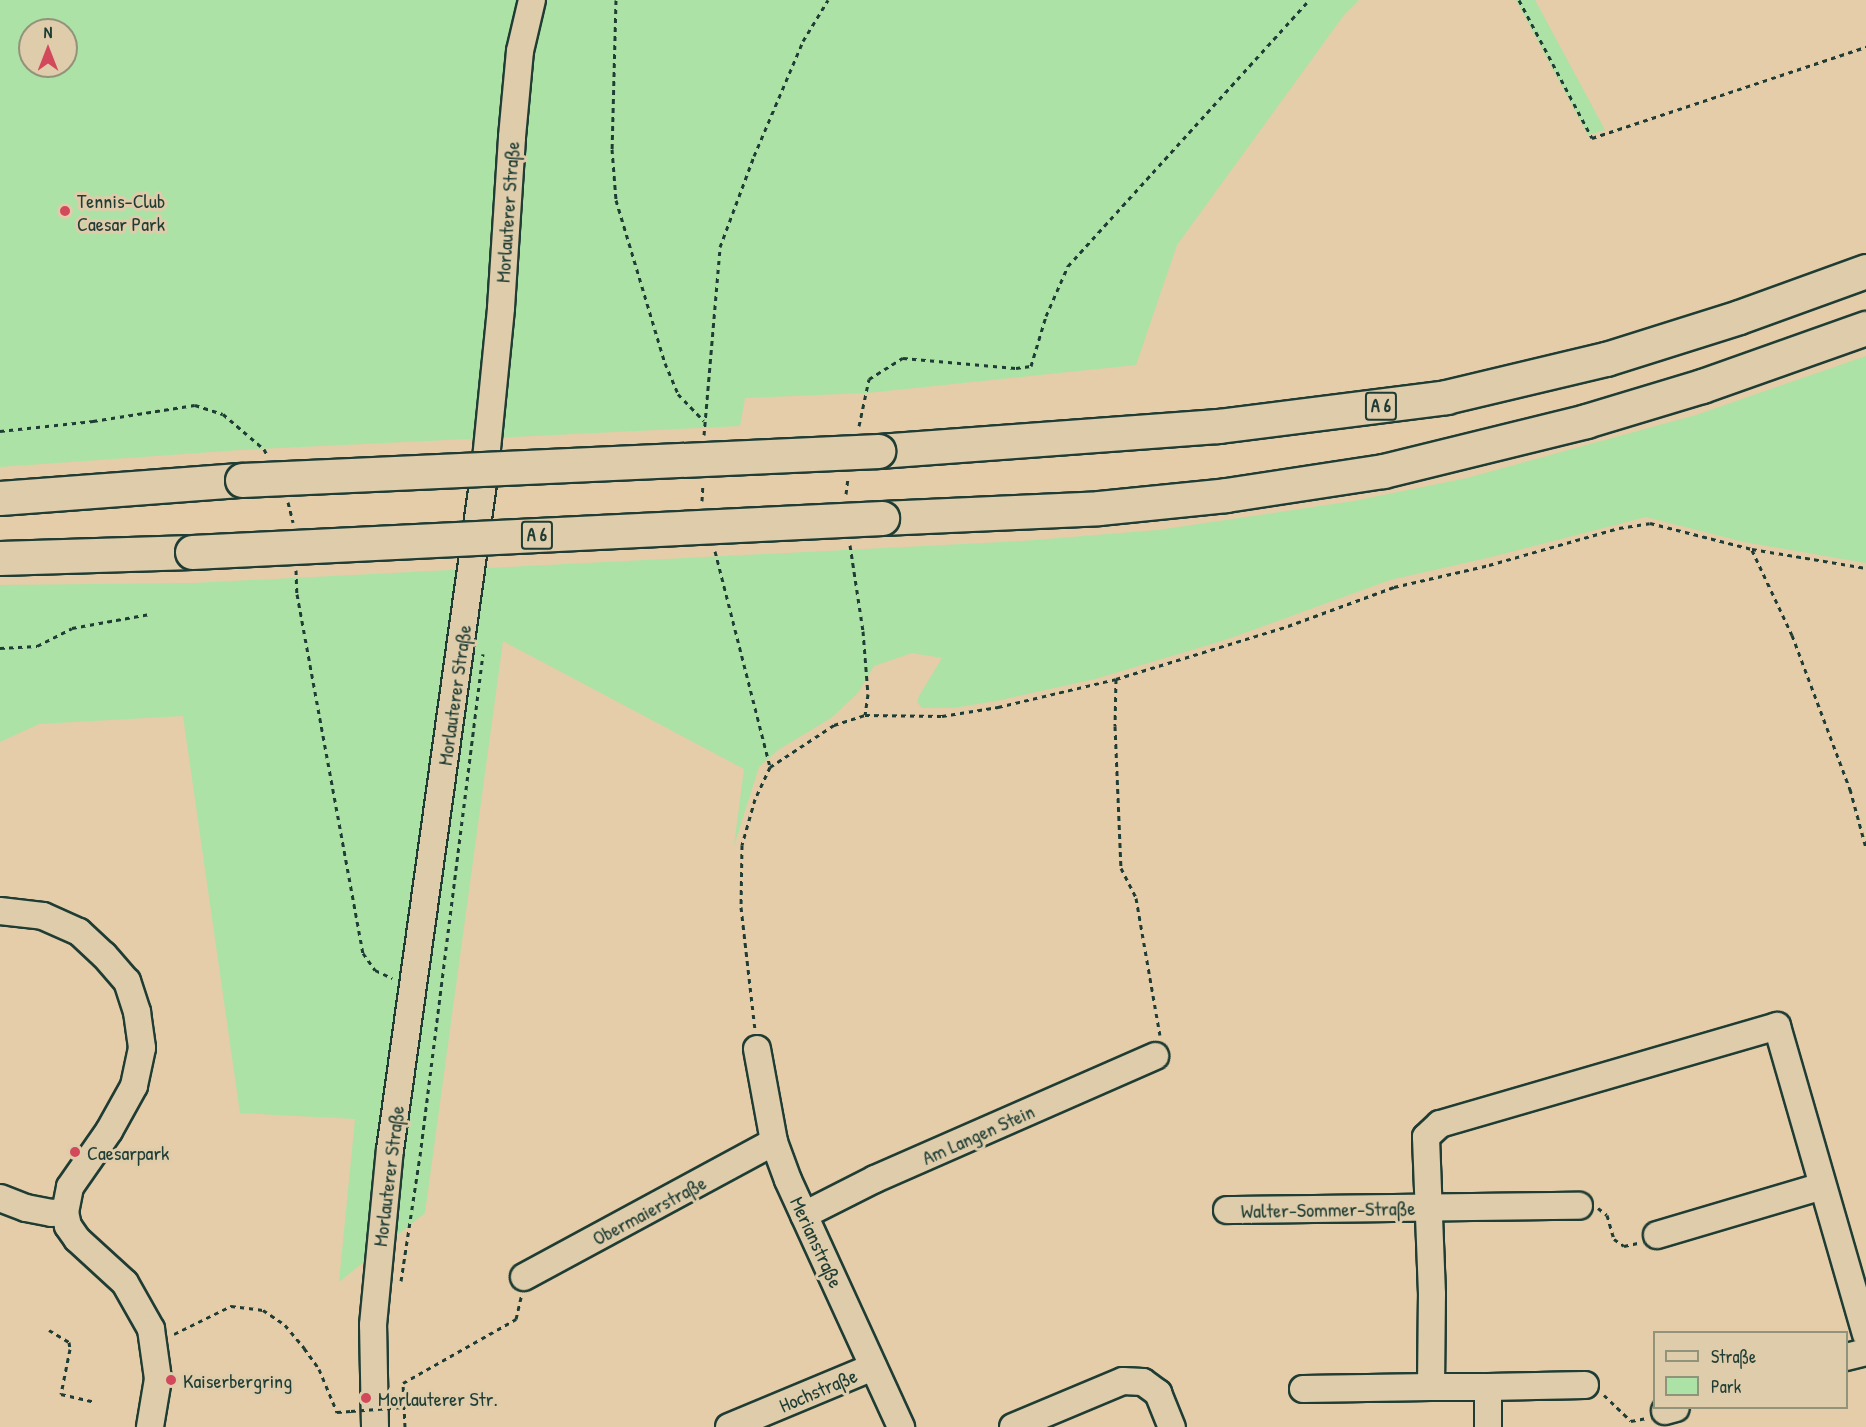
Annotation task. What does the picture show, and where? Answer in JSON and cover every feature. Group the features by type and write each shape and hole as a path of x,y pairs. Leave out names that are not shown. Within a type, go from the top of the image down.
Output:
{"highway":[{"name":"A 6","path":"0,498 242,480 1218,426 1446,397 1606,359 1728,321 1866,271"},
{"name":"A 6","path":"0,558 192,552 1110,507 1226,495 1383,471 1586,421 1702,386 1866,328"}],"street":[{"name":"Morlauterer Straße","path":"375,1427 373,1389 377,1272 390,1150 485,469 501,308 520,51 532,0"},
{"path":"0,911 43,916 79,932 127,981 137,1012 142,1048 134,1086 109,1131 70,1187 65,1212 68,1226 77,1239 125,1283 151,1329 158,1379 150,1427"},
{"name":"Walter-Sommer-Straße","path":"1431,1387 1432,1294 1426,1137 1440,1124 1777,1026 1822,1186"},
{"name":"Merianstraße","path":"757,1049 774,1142 804,1215 901,1427"},
{"name":"Am Langen Stein","path":"804,1215 875,1179 1155,1056"},
{"name":"Obermaierstraße","path":"524,1277 774,1142"},
{"path":"1657,1235 1822,1186 1866,1334"},
{"path":"0,1198 26,1208 51,1213 65,1212"},
{"name":"Walter-Sommer-Straße","path":"1227,1210 1579,1206"},
{"path":"1848,1357 1866,1352"},
{"name":"Hochstraße","path":"729,1427 873,1367"},
{"path":"1012,1427 1123,1381 1143,1382 1158,1393 1172,1427"},
{"path":"1303,1389 1585,1386"},
{"path":"1488,1387 1488,1427"}],"path":[{"path":"616,0 612,149 616,200 665,363 678,394 704,421"},
{"path":"704,444 704,421 720,247 754,156 802,41 828,0"},
{"path":"867,444 869,379 903,357 1016,368 1030,366 1047,316 1068,266 1309,0"},
{"path":"1520,0 1549,51 1590,137 1597,137 1866,47"},
{"path":"0,430 93,421 195,405 223,414 264,449 269,459"},
{"path":"846,498 850,467"},
{"path":"703,477 702,500 705,512"},
{"path":"283,491 292,513 293,524"},
{"path":"757,1049 741,907 742,845 755,799 770,767 834,725 865,715 942,716 998,707 1116,680 1288,626 1394,587 1489,565 1619,528 1650,523 1752,549 1866,568"},
{"path":"849,542 863,631 868,694 865,715"},
{"path":"714,546 770,767"},
{"path":"1752,549 1792,635 1850,789 1866,848"},
{"path":"295,559 297,594 363,953 375,970 413,988"},
{"path":"0,648 37,646 72,628 150,614"},
{"path":"1116,680 1115,726 1121,867 1136,898 1152,979 1161,1042 1155,1056"},
{"path":"1579,1206 1596,1207 1607,1215 1614,1239 1624,1246 1657,1235"},
{"path":"405,1427 403,1383 516,1319 524,1277"},
{"path":"154,1344 231,1306 263,1310 285,1325 304,1348 319,1369 337,1412 403,1407"},
{"path":"49,1330 69,1342 70,1349 61,1394 92,1401"},
{"path":"1585,1386 1597,1387 1632,1421 1670,1409"}],"green space":[{"path":"0,0 1359,0 1344,15 1177,245 1136,365 867,393 745,398 740,426 241,450 0,467"},
{"path":"1516,0 1535,0 1605,130 1588,135"},
{"path":"1866,356 1866,563 1744,542 1646,517 1487,558 1390,580 1225,640 1095,679 996,701 953,708 922,708 917,702 919,696 942,658 912,653 874,666 858,693 831,718 778,750 759,767 734,846 744,769 503,641 425,1213 339,1282 355,1119 240,1113 183,716 39,724 0,742 0,585 194,583 1022,541 1158,530 1354,501 1467,478 1696,415"}],"place":[{"name":"Tennis-Club Caesar Park","path":"65,211"},
{"name":"Caesarpark","path":"75,1152"},
{"name":"Kaiserbergring","path":"171,1380"},
{"name":"Morlauterer Str.","path":"366,1398"}]}
